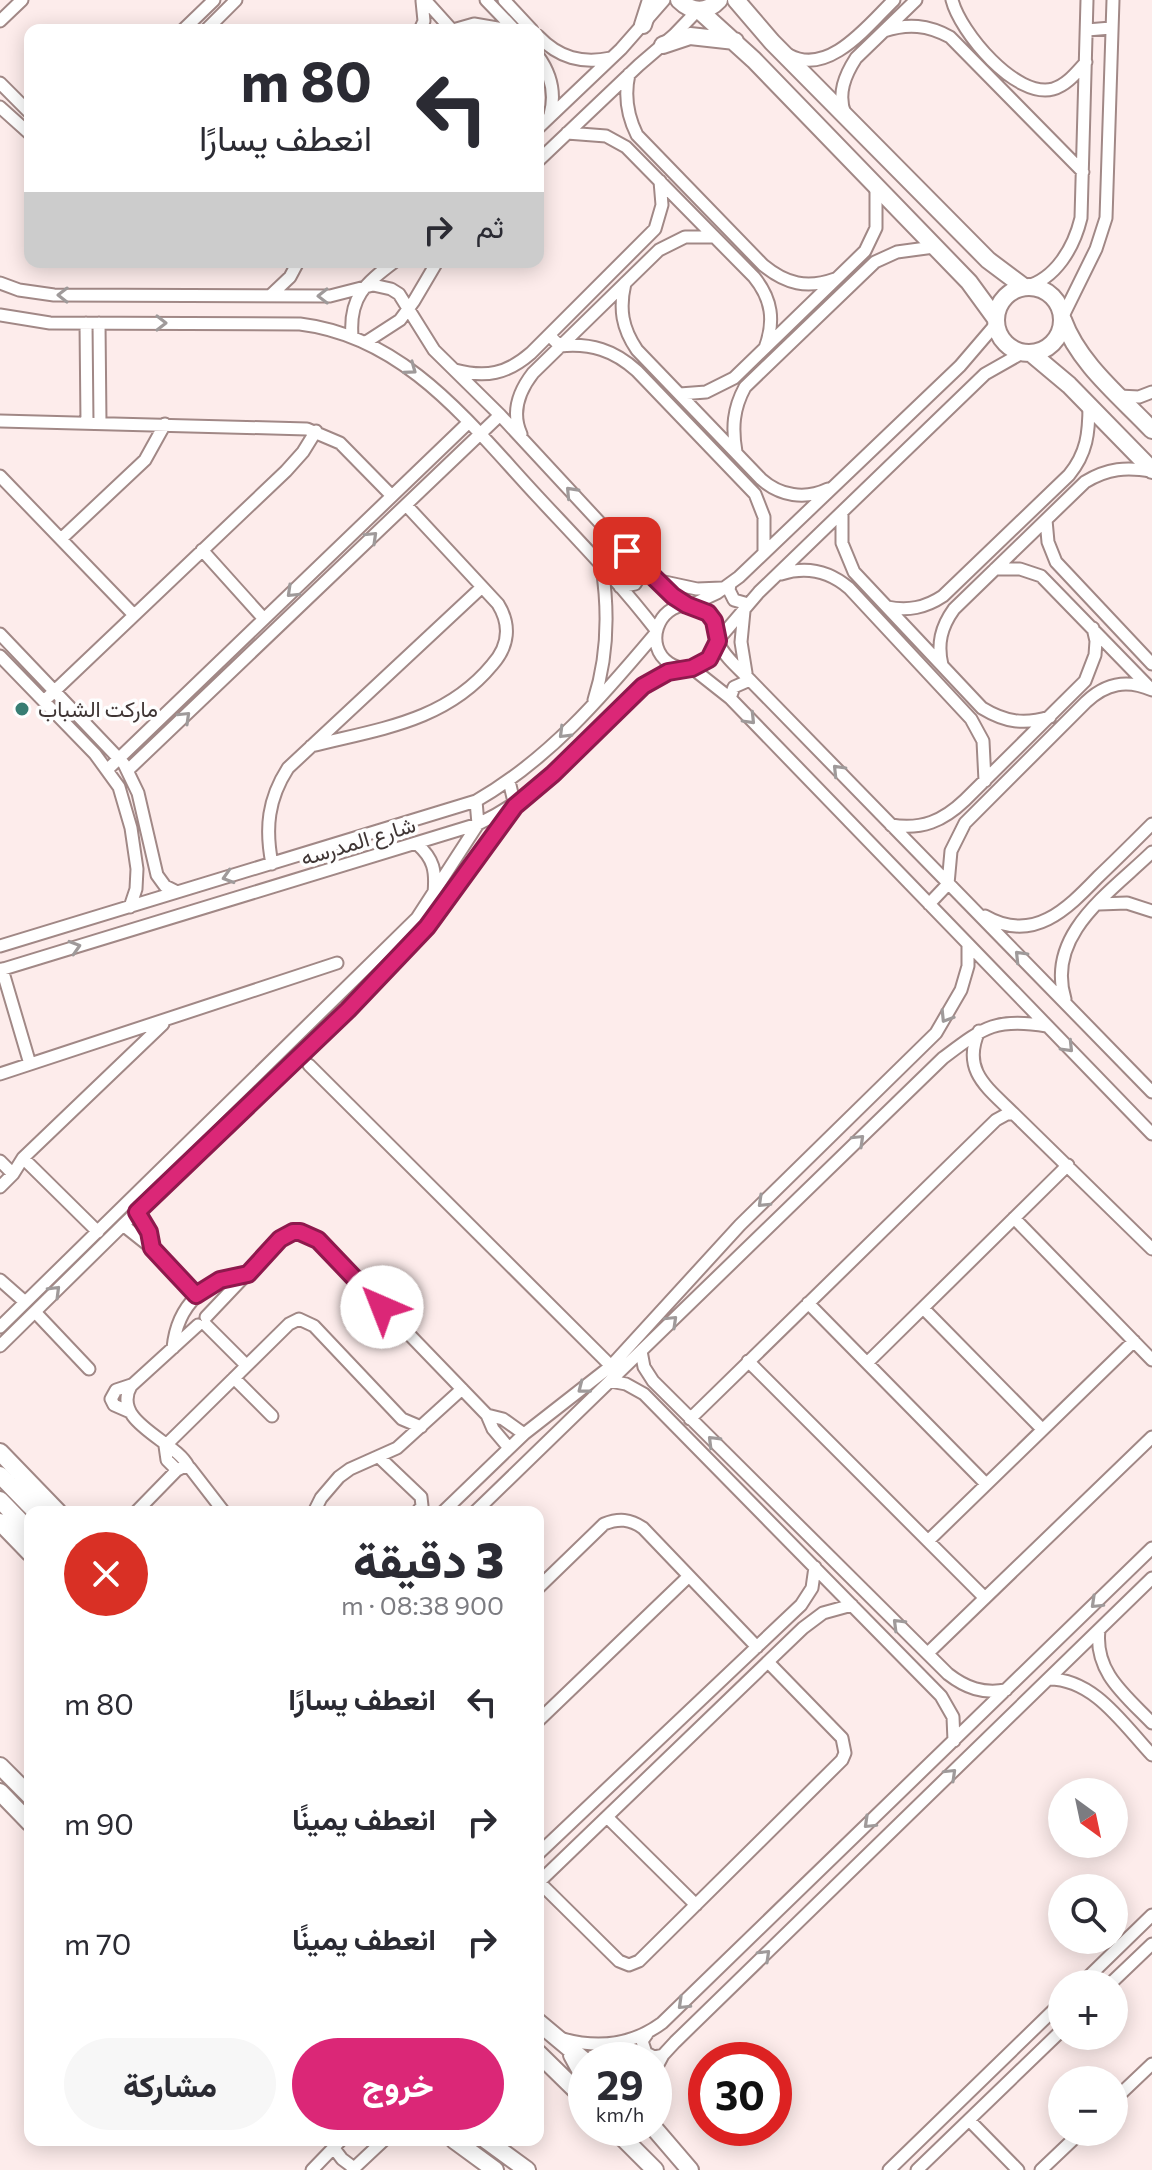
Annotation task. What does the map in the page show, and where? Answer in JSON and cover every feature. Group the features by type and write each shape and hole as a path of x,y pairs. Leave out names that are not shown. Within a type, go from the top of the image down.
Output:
{"street":[{"path":"0,21 22,0"},
{"path":"189,24 214,0"},
{"path":"212,24 236,0"},
{"path":"423,24 424,0"},
{"path":"424,0 447,24"},
{"path":"486,0 507,24"},
{"path":"504,0 526,24"},
{"path":"643,25 651,0"},
{"path":"544,122 621,49 664,0"},
{"path":"679,0 735,41 979,294 996,321 1004,343 1027,353 1057,374 1152,471"},
{"path":"544,155 698,11 712,7 719,0"},
{"path":"736,0 778,47 988,260 1024,287 1043,290 1051,295 1061,309 1067,333 1082,355 1152,430"},
{"path":"749,0 756,23"},
{"path":"754,60 757,49 778,47 794,58 821,58 845,47 894,0"},
{"path":"845,114 841,105 844,80 856,58 916,0"},
{"path":"952,0 962,26 1008,74 1029,88 1041,91 1065,84 1086,62"},
{"path":"656,632 667,612 688,606 728,586 764,554 960,366 996,321 1004,298 1045,278 1062,260 1078,232 1081,218 1087,0"},
{"path":"687,668 709,659 746,606 976,383 996,367 1047,348 1059,336 1062,319 1102,234 1108,202 1113,0"},
{"path":"884,31 911,25 950,37 1083,172"},
{"path":"950,37 953,29 962,26"},
{"path":"1087,30 1111,28"},
{"path":"663,45 690,36 735,41"},
{"path":"845,47 848,56 856,58"},
{"path":"544,49 584,61 612,58"},
{"path":"621,49 636,52 639,65"},
{"path":"544,60 553,91 550,117"},
{"path":"629,74 626,100 637,135 775,275 799,284 835,279"},
{"path":"1,86 24,107"},
{"path":"0,107 24,129"},
{"path":"567,133 606,136 626,147 763,288 772,324 765,348"},
{"path":"626,147 628,138 637,135"},
{"path":"455,370 483,375 509,369 521,362 647,238 660,217 660,180"},
{"path":"680,394 706,392 734,378 865,251 876,228 876,187"},
{"path":"524,442 516,414 518,399 533,373 659,250 685,237 714,237"},
{"path":"647,238 657,243 659,250"},
{"path":"736,452 733,424 745,387 875,262 897,252 934,247"},
{"path":"865,251 874,252 875,262"},
{"path":"1062,260 1073,272 1084,273"},
{"path":"271,295 295,268"},
{"path":"352,336 354,304 365,287 387,268"},
{"path":"366,342 390,329 408,310 433,268"},
{"path":"763,288 772,285 775,275"},
{"path":"0,283 19,290 54,295 330,296 373,285 399,294 424,338 640,566 688,606 708,613 718,630 718,642 748,678 1152,1092"},
{"path":"625,283 621,311 629,338 637,350 767,484 792,495 806,496 832,487"},
{"path":"0,315 34,322 300,324 352,336 419,374 469,422 620,587 656,632 659,653 673,665 687,668 730,698 1152,1134"},
{"path":"87,423 92,323"},
{"path":"92,323 100,423"},
{"path":"549,335 560,346 588,345 625,360 755,494 764,517 764,554"},
{"path":"625,360 628,352 637,350"},
{"path":"960,366 972,372 976,383"},
{"path":"734,378 738,386 745,387"},
{"path":"1119,396 1139,397 1152,392"},
{"path":"887,607 899,610 922,607 943,596 1074,468 1086,446 1089,405"},
{"path":"128,770 500,415"},
{"path":"0,421 298,428 316,431 350,451 392,496"},
{"path":"108,769 469,422"},
{"path":"61,539 145,460 165,424"},
{"path":"44,701 295,461 316,431"},
{"path":"1074,468 1083,473 1085,482"},
{"path":"943,666 940,654 942,630 954,609 1085,482 1110,470 1152,471"},
{"path":"0,476 134,615"},
{"path":"755,494 764,492 767,484"},
{"path":"311,746 438,711 467,692 500,656 507,633 503,613 406,505"},
{"path":"842,512 842,543 854,572 982,708 1008,721 1023,723 1050,717"},
{"path":"1046,520 1048,542 1056,562 1152,664"},
{"path":"202,550 264,619"},
{"path":"1041,576 1044,568 1056,562"},
{"path":"620,587 635,584 640,576 640,566"},
{"path":"593,703 603,664 607,623 602,567"},
{"path":"995,569 1020,569 1041,576 1152,690"},
{"path":"776,575 793,570 811,570 827,574 842,583 971,719 983,741 985,781"},
{"path":"842,583 845,574 854,572"},
{"path":"653,578 682,587 728,586"},
{"path":"728,586 734,600 746,606"},
{"path":"272,864 267,832 272,800 288,768 482,587"},
{"path":"943,596 954,609"},
{"path":"746,606 741,642 748,678"},
{"path":"891,825 929,825 952,813 985,781 1075,692 1092,668 1096,641 1093,628"},
{"name":"شارع المدرسه","path":"2,944 476,801 509,781 545,753 656,632"},
{"path":"0,634 128,770 138,793 157,875 165,886 177,892"},
{"path":"0,656 108,769 123,797 135,848 137,879 130,907"},
{"name":"شارع المدرسه","path":"1,970 478,824 515,806 553,774 643,686 668,672 687,668"},
{"path":"730,698 734,687 748,678"},
{"path":"929,904 948,884 951,851 965,823 1086,702 1105,688 1117,684 1129,683 1152,690"},
{"path":"1075,692 1081,694 1086,702"},
{"path":"971,719 980,714 982,708"},
{"path":"0,1346 348,1010 427,927 515,806 509,781"},
{"path":"965,800 976,811"},
{"path":"0,1327 417,918 478,824 476,801"},
{"path":"977,911 993,921 1012,926 1050,920 1152,824"},
{"path":"417,844 435,868 434,894"},
{"path":"1066,1004 1061,987 1061,962 1069,938 1098,904 1152,852"},
{"path":"1098,904 1127,903 1152,911"},
{"path":"1063,911 1068,920 1079,924"},
{"path":"449,1506 524,1434 611,1366 740,1225 927,1043 950,1012 961,990 968,966 968,944"},
{"path":"0,1074 337,963"},
{"path":"1,970 30,1064"},
{"path":"0,1187 23,1158 167,1020"},
{"path":"481,1506 943,1058 979,1031 1009,1022 1047,1026"},
{"path":"979,1031 972,1058 977,1076 1152,1249"},
{"path":"927,1043 937,1048 943,1058"},
{"path":"282,1052 293,1062"},
{"path":"309,1065 611,1366"},
{"path":"690,1419 996,1120 1014,1114"},
{"path":"23,1158 98,1232"},
{"path":"0,1161 13,1174"},
{"path":"867,1363 1068,1165"},
{"path":"137,1212 149,1232 152,1248"},
{"path":"1014,1218 1152,1360"},
{"path":"123,1225 152,1248 196,1295"},
{"path":"740,1225 756,1240"},
{"path":"218,1506 182,1468 167,1460 165,1446 130,1412 126,1396 135,1382 202,1321 286,1235 300,1232 313,1236 462,1389 487,1415 493,1429 509,1448"},
{"path":"173,1348 177,1325 196,1295 220,1280 248,1274"},
{"path":"0,1280 25,1302"},
{"path":"808,1303 986,1484"},
{"path":"187,1305 246,1365"},
{"path":"923,1308 1042,1429"},
{"path":"35,1312 89,1369"},
{"path":"165,1446 289,1324 305,1319 402,1419 410,1437"},
{"path":"928,1541 1134,1341"},
{"path":"641,1351 644,1367 653,1381 948,1674 958,1682 981,1691 1006,1690"},
{"path":"748,1361 985,1598"},
{"path":"234,1378 272,1416"},
{"path":"610,1381 626,1384 641,1392 933,1687 953,1717 954,1741"},
{"path":"641,1392 645,1382 653,1381"},
{"path":"317,1506 339,1477 410,1437 462,1389"},
{"path":"487,1415 510,1422 524,1434"},
{"path":"402,1419 421,1427"},
{"path":"928,1653 1152,1437"},
{"path":"0,1452 52,1506"},
{"path":"379,1457 421,1497 422,1506"},
{"path":"142,1506 182,1468"},
{"path":"2,1477 24,1477"},
{"path":"2,1477 30,1506"},
{"path":"0,1500 24,1525"},
{"path":"544,1582 604,1524 630,1520 643,1528 757,1647"},
{"path":"780,1532 793,1520"},
{"path":"0,1522 24,1547"},
{"path":"642,2042 1152,1548"},
{"path":"544,1848 801,1605 812,1588 815,1567"},
{"path":"544,1715 689,1576"},
{"path":"672,2046 1152,1578"},
{"path":"801,1605 811,1608 815,1618"},
{"path":"544,1878 815,1618 832,1609 852,1605"},
{"path":"1099,1630 1099,1658 1104,1671 1152,1723"},
{"path":"544,1888 619,1961 629,1965 639,1961 838,1765 845,1753 845,1745 838,1733 768,1662"},
{"path":"933,1687 944,1684 948,1674"},
{"path":"1049,1679 1075,1682 1087,1688 1152,1755"},
{"path":"689,1711 703,1725"},
{"path":"0,1766 24,1790"},
{"path":"906,1787 921,1802"},
{"path":"6,1798 24,1817"},
{"path":"607,1817 696,1905"},
{"path":"1096,1970 1151,1917"},
{"path":"1125,1970 1152,1944"},
{"path":"889,2170 1048,2016"},
{"path":"544,2020 568,2052"},
{"path":"544,2027 568,2047"},
{"path":"560,2040 605,2045 647,2034"},
{"path":"917,2170 1048,2044"},
{"path":"544,2059 568,2082"},
{"path":"1128,2087 1152,2064"},
{"path":"963,2098 973,2116 1018,2170"},
{"path":"314,2167 335,2146"},
{"path":"338,2146 342,2159 353,2169 378,2146"},
{"path":"462,2146 495,2170"},
{"path":"494,2146 527,2170"},
{"path":"631,2146 655,2170"},
{"path":"669,2146 690,2170"},
{"path":"1041,2170 1066,2146"},
{"path":"314,2167 331,2170"}],"place":[{"name":"ماركت الشباب","path":"22,709"}],"route":[{"path":"382,1307 318,1240 300,1232 280,1239 248,1274 220,1280 196,1295 152,1248 149,1232 137,1212 348,1010 427,927 515,806 537,789 643,686 668,672 692,668 709,659 718,641 718,630 708,613 673,596 627,551"}]}
